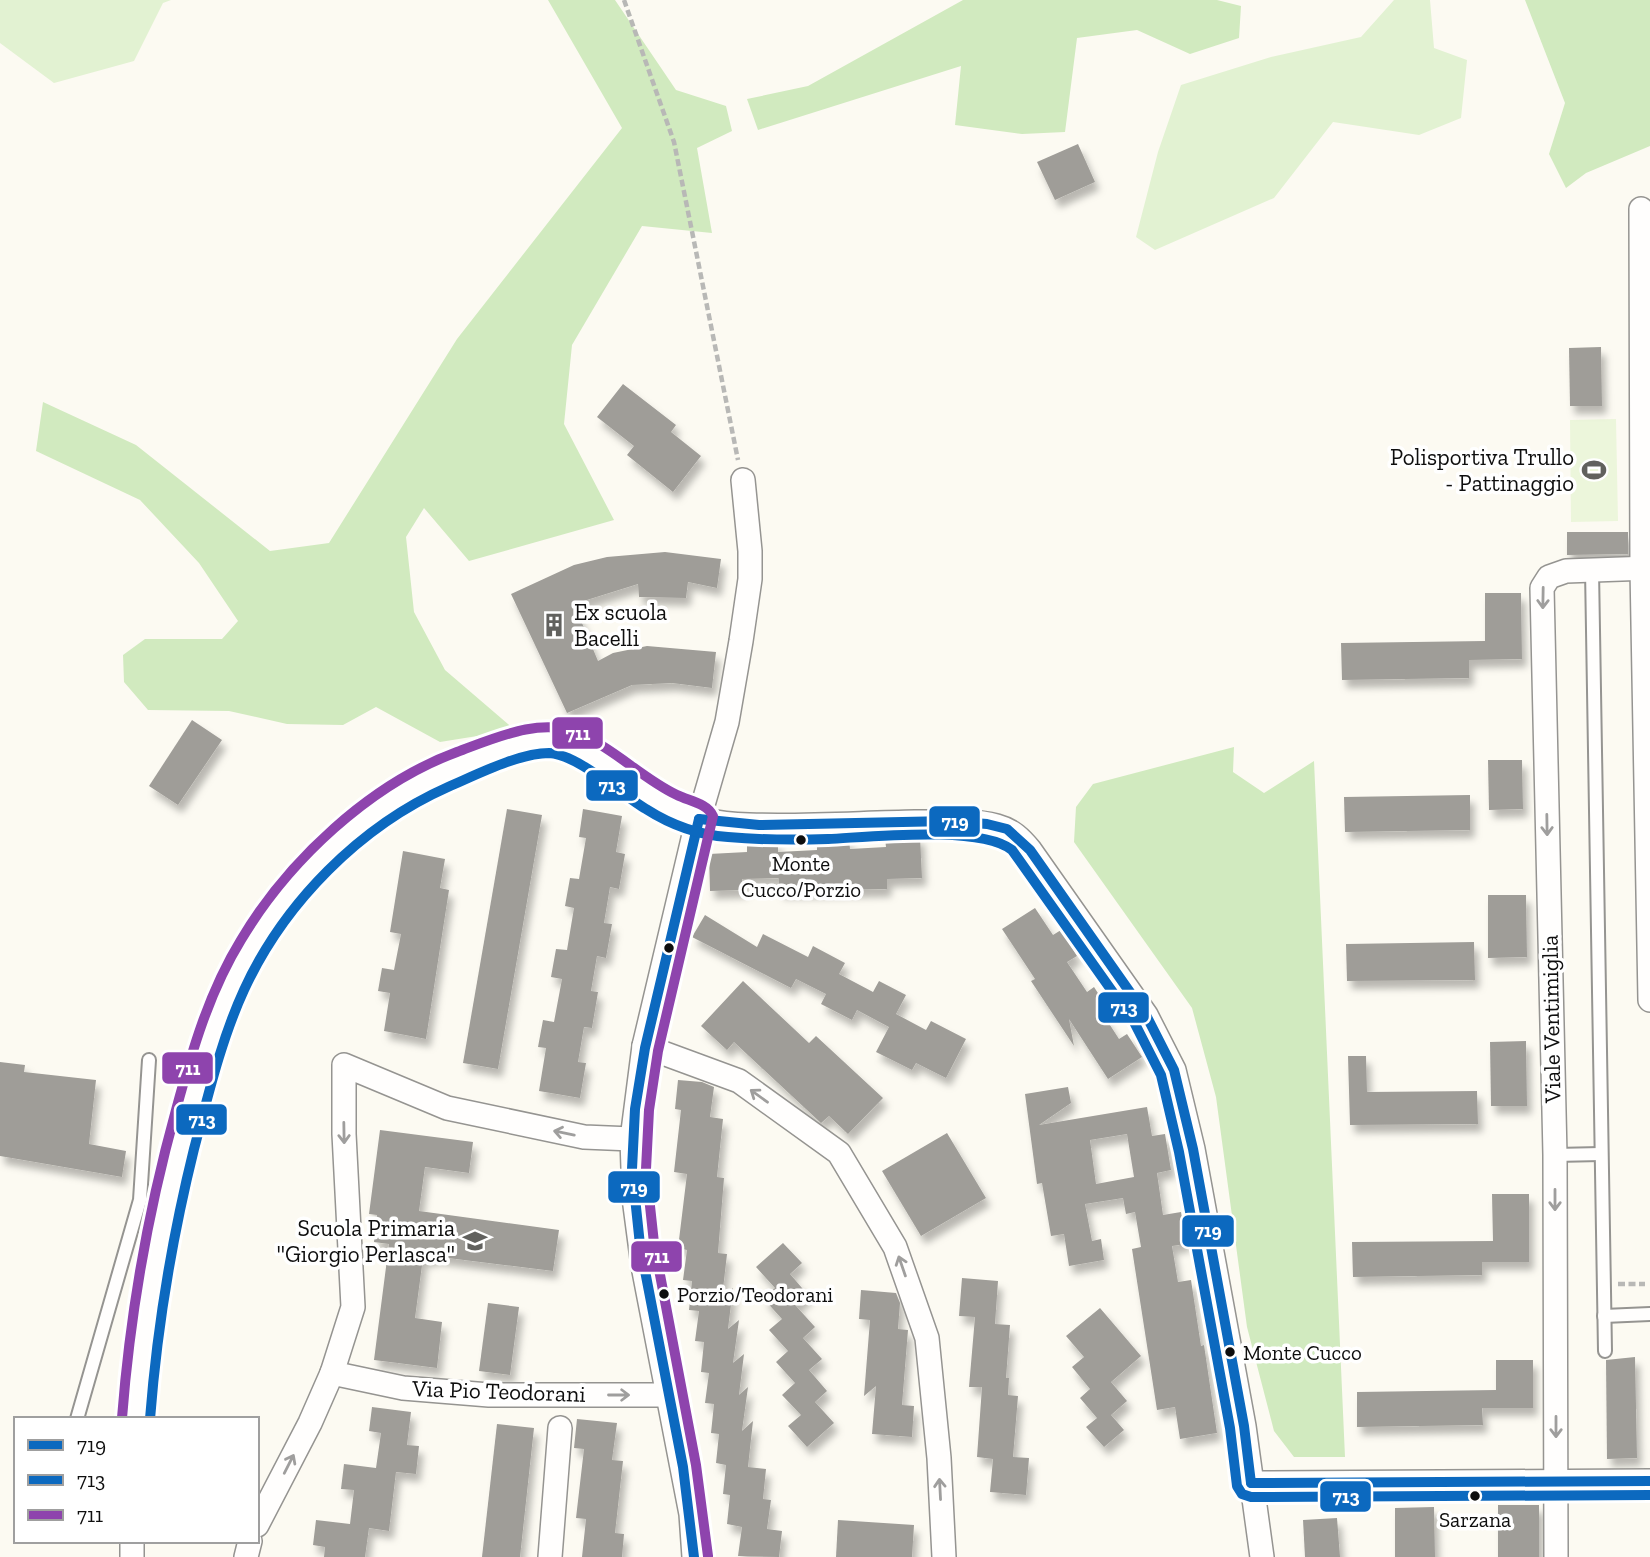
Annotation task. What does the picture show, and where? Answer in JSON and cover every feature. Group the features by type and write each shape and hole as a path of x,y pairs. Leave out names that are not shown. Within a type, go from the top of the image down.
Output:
{"street":[{"path":"1641,209 1650,1000"},
{"path":"694,1557 691,1514 643,1266 634,1198 632,1139 644,1046 699,819 727,722 750,579 750,551 743,486"},
{"name":"Viale Ventimiglia","path":"1556,1557 1555,1155 1542,588 1549,577 1559,572 1646,569"},
{"path":"136,1417 139,1372 155,1264 176,1163 204,1061 221,1009 240,966 278,907 305,875 383,808 427,780 501,752 547,739 575,747 666,805 699,819 759,825 949,821 988,824 1007,829 1030,850 1146,1014 1174,1070 1193,1149 1244,1426 1262,1557"},
{"path":"644,1046 739,1082 839,1153 895,1247 927,1338 939,1458 944,1557"},
{"path":"259,1521 310,1423 332,1373 353,1307 344,1134 344,1065 447,1108 584,1137 632,1139"},
{"name":"Via Pio Teodorani","path":"332,1373 403,1388 489,1395 668,1395"},
{"path":"550,1557 559,1428"},
{"path":"1251,1483 1650,1481"}],"lane":[{"path":"1592,570 1605,1351"},
{"path":"78,1417 140,1200 149,1060"},
{"path":"1555,1155 1601,1154"},
{"path":"1604,1316 1650,1314"}],"path":[{"path":"624,0 674,142 743,486"}],"green space":[{"path":"0,0 171,0 163,3 134,61 54,83 0,43"},
{"path":"548,0 615,0 676,90 726,106 732,131 697,148 712,233 642,226 572,345 564,424 614,520 469,561 424,508 406,537 414,612 445,670 515,730 440,742 376,707 343,725 287,724 229,711 148,710 124,682 123,655 145,639 222,639 238,621 199,563 140,500 36,451 43,402 136,445 270,551 329,543 457,339 622,128"},
{"path":"963,0 1217,0 1241,6 1239,38 1190,54 1137,30 1077,38 1065,132 1022,134 955,125 961,66 758,130 747,99 808,86"},
{"path":"1394,0 1430,0 1434,48 1467,60 1461,118 1419,135 1333,122 1274,198 1155,250 1136,237 1158,152 1181,85 1271,57 1361,37"},
{"path":"1525,0 1650,0 1650,146 1586,173 1566,188 1549,154 1565,103"},
{"name":"Polisportiva Trullo - Pattinaggio","path":"1616,419 1618,521 1571,522 1570,420"},
{"path":"1234,747 1233,772 1264,793 1314,761 1345,1457 1294,1457 1274,1431 1247,1327 1216,1097 1192,1008 1074,842 1076,807 1093,784"}],"building":[{"path":"1078,144 1095,182 1055,200 1037,162"},
{"path":"1601,347 1602,406 1570,406 1569,348"},
{"path":"623,384 676,425 671,432 701,456 673,492 627,455 634,446 597,417"},
{"path":"1567,532 1628,532 1628,554 1567,555"},
{"name":"Ex scuola Bacelli","path":"665,552 721,559 717,588 688,582 686,598 639,597 638,584 574,604 598,661 613,653 647,646 716,652 712,688 672,683 632,685 567,713 511,594 574,565 607,557"},
{"path":"1485,593 1521,593 1522,659 1469,660 1469,678 1342,680 1341,643 1485,641"},
{"path":"192,720 222,740 178,805 149,786"},
{"path":"1488,760 1522,760 1523,809 1489,810"},
{"path":"1470,795 1470,830 1345,832 1344,797"},
{"path":"507,809 542,815 498,1069 463,1063"},
{"path":"583,809 622,816 616,852 625,854 619,889 610,887 604,923 612,924 606,958 597,956 591,991 598,992 592,1028 584,1027 578,1062 586,1063 580,1098 539,1091 546,1048 538,1047 543,1020 554,1022 562,979 551,977 556,949 567,950 574,908 565,906 570,878 579,879 586,838 579,837"},
{"path":"920,836 922,878 887,879 887,889 779,891 779,878 742,879 743,890 710,891 709,854 747,852 747,843 778,842 778,852 817,850 817,840 849,839 850,849 886,847 885,838"},
{"path":"403,851 445,859 440,888 449,890 426,1039 384,1031 390,993 378,991 382,968 394,970 401,934 390,932"},
{"path":"1488,895 1526,895 1527,957 1488,958"},
{"path":"1035,908 1053,935 1061,930 1077,956 1067,962 1087,992 1094,987 1105,1004 1099,1008 1119,1039 1127,1034 1142,1057 1108,1079 1069,1019 1074,1046 1031,981 1035,979 1002,929"},
{"path":"705,915 757,947 763,934 808,957 813,946 845,963 839,974 873,992 879,981 906,995 896,1014 926,1030 931,1021 966,1039 946,1078 916,1063 912,1070 876,1052 889,1027 857,1010 852,1020 821,1004 826,994 796,979 791,988 692,937"},
{"path":"1474,942 1475,980 1347,981 1346,944"},
{"path":"743,981 809,1043 816,1036 883,1098 848,1134 829,1116 821,1123 734,1042 727,1050 701,1026"},
{"path":"1526,1041 1527,1106 1491,1106 1490,1042"},
{"path":"1348,1056 1366,1056 1367,1092 1477,1091 1478,1124 1350,1125"},
{"path":"0,1062 25,1065 24,1072 96,1080 89,1144 126,1151 122,1177 0,1156"},
{"path":"678,1080 702,1082 714,1087 710,1117 723,1119 717,1177 724,1178 718,1253 727,1254 722,1298 733,1288 728,1329 739,1320 733,1363 744,1354 739,1395 748,1387 742,1431 753,1421 748,1467 766,1469 763,1499 771,1500 767,1529 782,1531 779,1557 738,1556 742,1527 727,1524 730,1495 723,1494 726,1465 716,1463 719,1434 711,1433 714,1404 705,1403 709,1373 701,1372 704,1342 695,1341 699,1311 689,1310 692,1281 683,1280 687,1250 678,1248 687,1174 674,1172 681,1110 675,1109"},
{"path":"1068,1087 1071,1103 1039,1125 1147,1107 1152,1136 1165,1134 1171,1170 1157,1173 1163,1215 1181,1212 1186,1244 1172,1246 1178,1282 1191,1280 1217,1433 1180,1439 1175,1407 1157,1410 1132,1249 1141,1247 1135,1212 1126,1214 1123,1198 1085,1204 1092,1241 1101,1239 1104,1260 1069,1266 1064,1234 1051,1236 1042,1183 1037,1184 1025,1094","holes":["1127,1134 1134,1177 1096,1184 1090,1140"]},
{"path":"380,1130 473,1142 469,1173 425,1167 419,1211 559,1230 553,1271 432,1256 432,1259 423,1258 415,1318 442,1322 437,1368 374,1360 389,1244 374,1242 377,1215 369,1214"},
{"path":"947,1133 986,1198 921,1236 882,1171"},
{"path":"1492,1194 1529,1194 1529,1262 1482,1262 1482,1275 1353,1277 1352,1242 1493,1241"},
{"path":"783,1243 802,1263 790,1274 808,1295 796,1306 815,1327 803,1338 822,1359 809,1370 827,1391 815,1402 834,1423 807,1447 788,1426 801,1415 782,1395 795,1383 776,1362 788,1351 769,1330 782,1319 763,1298 775,1288 756,1267"},
{"path":"962,1278 998,1281 995,1324 1010,1325 1006,1378 1009,1378 1008,1395 1018,1396 1013,1457 1029,1458 1026,1495 990,1492 993,1459 977,1457 982,1387 969,1387 975,1317 959,1316"},
{"path":"861,1290 896,1293 900,1303 898,1329 908,1330 902,1405 914,1406 912,1437 872,1434 876,1386 864,1396 870,1320 859,1319"},
{"path":"488,1303 519,1307 510,1375 479,1371"},
{"path":"1100,1308 1141,1356 1111,1382 1127,1401 1111,1415 1124,1430 1104,1447 1086,1427 1097,1418 1080,1398 1090,1389 1072,1367 1084,1357 1066,1336"},
{"path":"1635,1357 1637,1458 1607,1459 1606,1360"},
{"path":"1496,1360 1533,1360 1533,1408 1482,1408 1483,1425 1357,1427 1357,1392 1496,1390"},
{"path":"372,1407 411,1412 407,1445 419,1446 416,1474 396,1472 389,1531 369,1528 365,1557 324,1557 325,1547 313,1545 316,1520 350,1524 354,1490 341,1489 344,1464 376,1468 381,1433 369,1431"},
{"path":"577,1419 617,1423 612,1460 623,1461 615,1533 624,1534 622,1557 582,1557 586,1519 576,1518 584,1449 574,1448"},
{"path":"497,1424 534,1428 520,1557 482,1557"},
{"path":"1498,1505 1539,1505 1539,1557 1498,1557"},
{"path":"1434,1507 1435,1557 1395,1557 1395,1508"},
{"path":"1337,1518 1340,1557 1305,1557 1303,1520"},
{"path":"838,1520 914,1525 912,1557 836,1557"}],"transit line":[{"name":"711","path":"122,1417 142,1263 166,1148 202,1022 241,940 282,882 307,854 334,828 393,784 425,766 503,735 535,728 566,729 606,748 653,781 702,805 713,816 658,1051 649,1110 646,1169 654,1243 696,1465 708,1556"},
{"name":"713","path":"150,1417 166,1283 194,1149 228,1028 261,958 280,927 328,870 355,845 385,823 416,803 484,771 524,757 549,753 586,767 665,820 706,834 791,840 951,835 997,842 1012,850 1134,1022 1161,1075 1179,1152 1230,1428 1237,1486 1242,1494 1251,1497 1650,1495"},
{"name":"719","path":"699,819 759,825 949,821 987,824 1007,829 1030,850 1146,1015 1174,1070 1193,1149 1244,1426 1251,1483"},
{"name":"719","path":"694,1557 683,1467 640,1245 632,1169 635,1109 645,1048 699,819"},
{"name":"719","path":"1251,1483 1650,1481"}],"place":[{"name":"Polisportiva Trullo - Pattinaggio","path":"1594,470"},
{"name":"Ex scuola Bacelli","path":"554,625"},
{"name":"Monte Cucco/Porzio","path":"801,840"},
{"name":"Scuola Primaria \"Giorgio Perlasca\"","path":"475,1241"},
{"name":"Porzio/Teodorani","path":"664,1294"},
{"name":"Monte Cucco","path":"1230,1352"},
{"name":"Sarzana","path":"1475,1496"}]}
